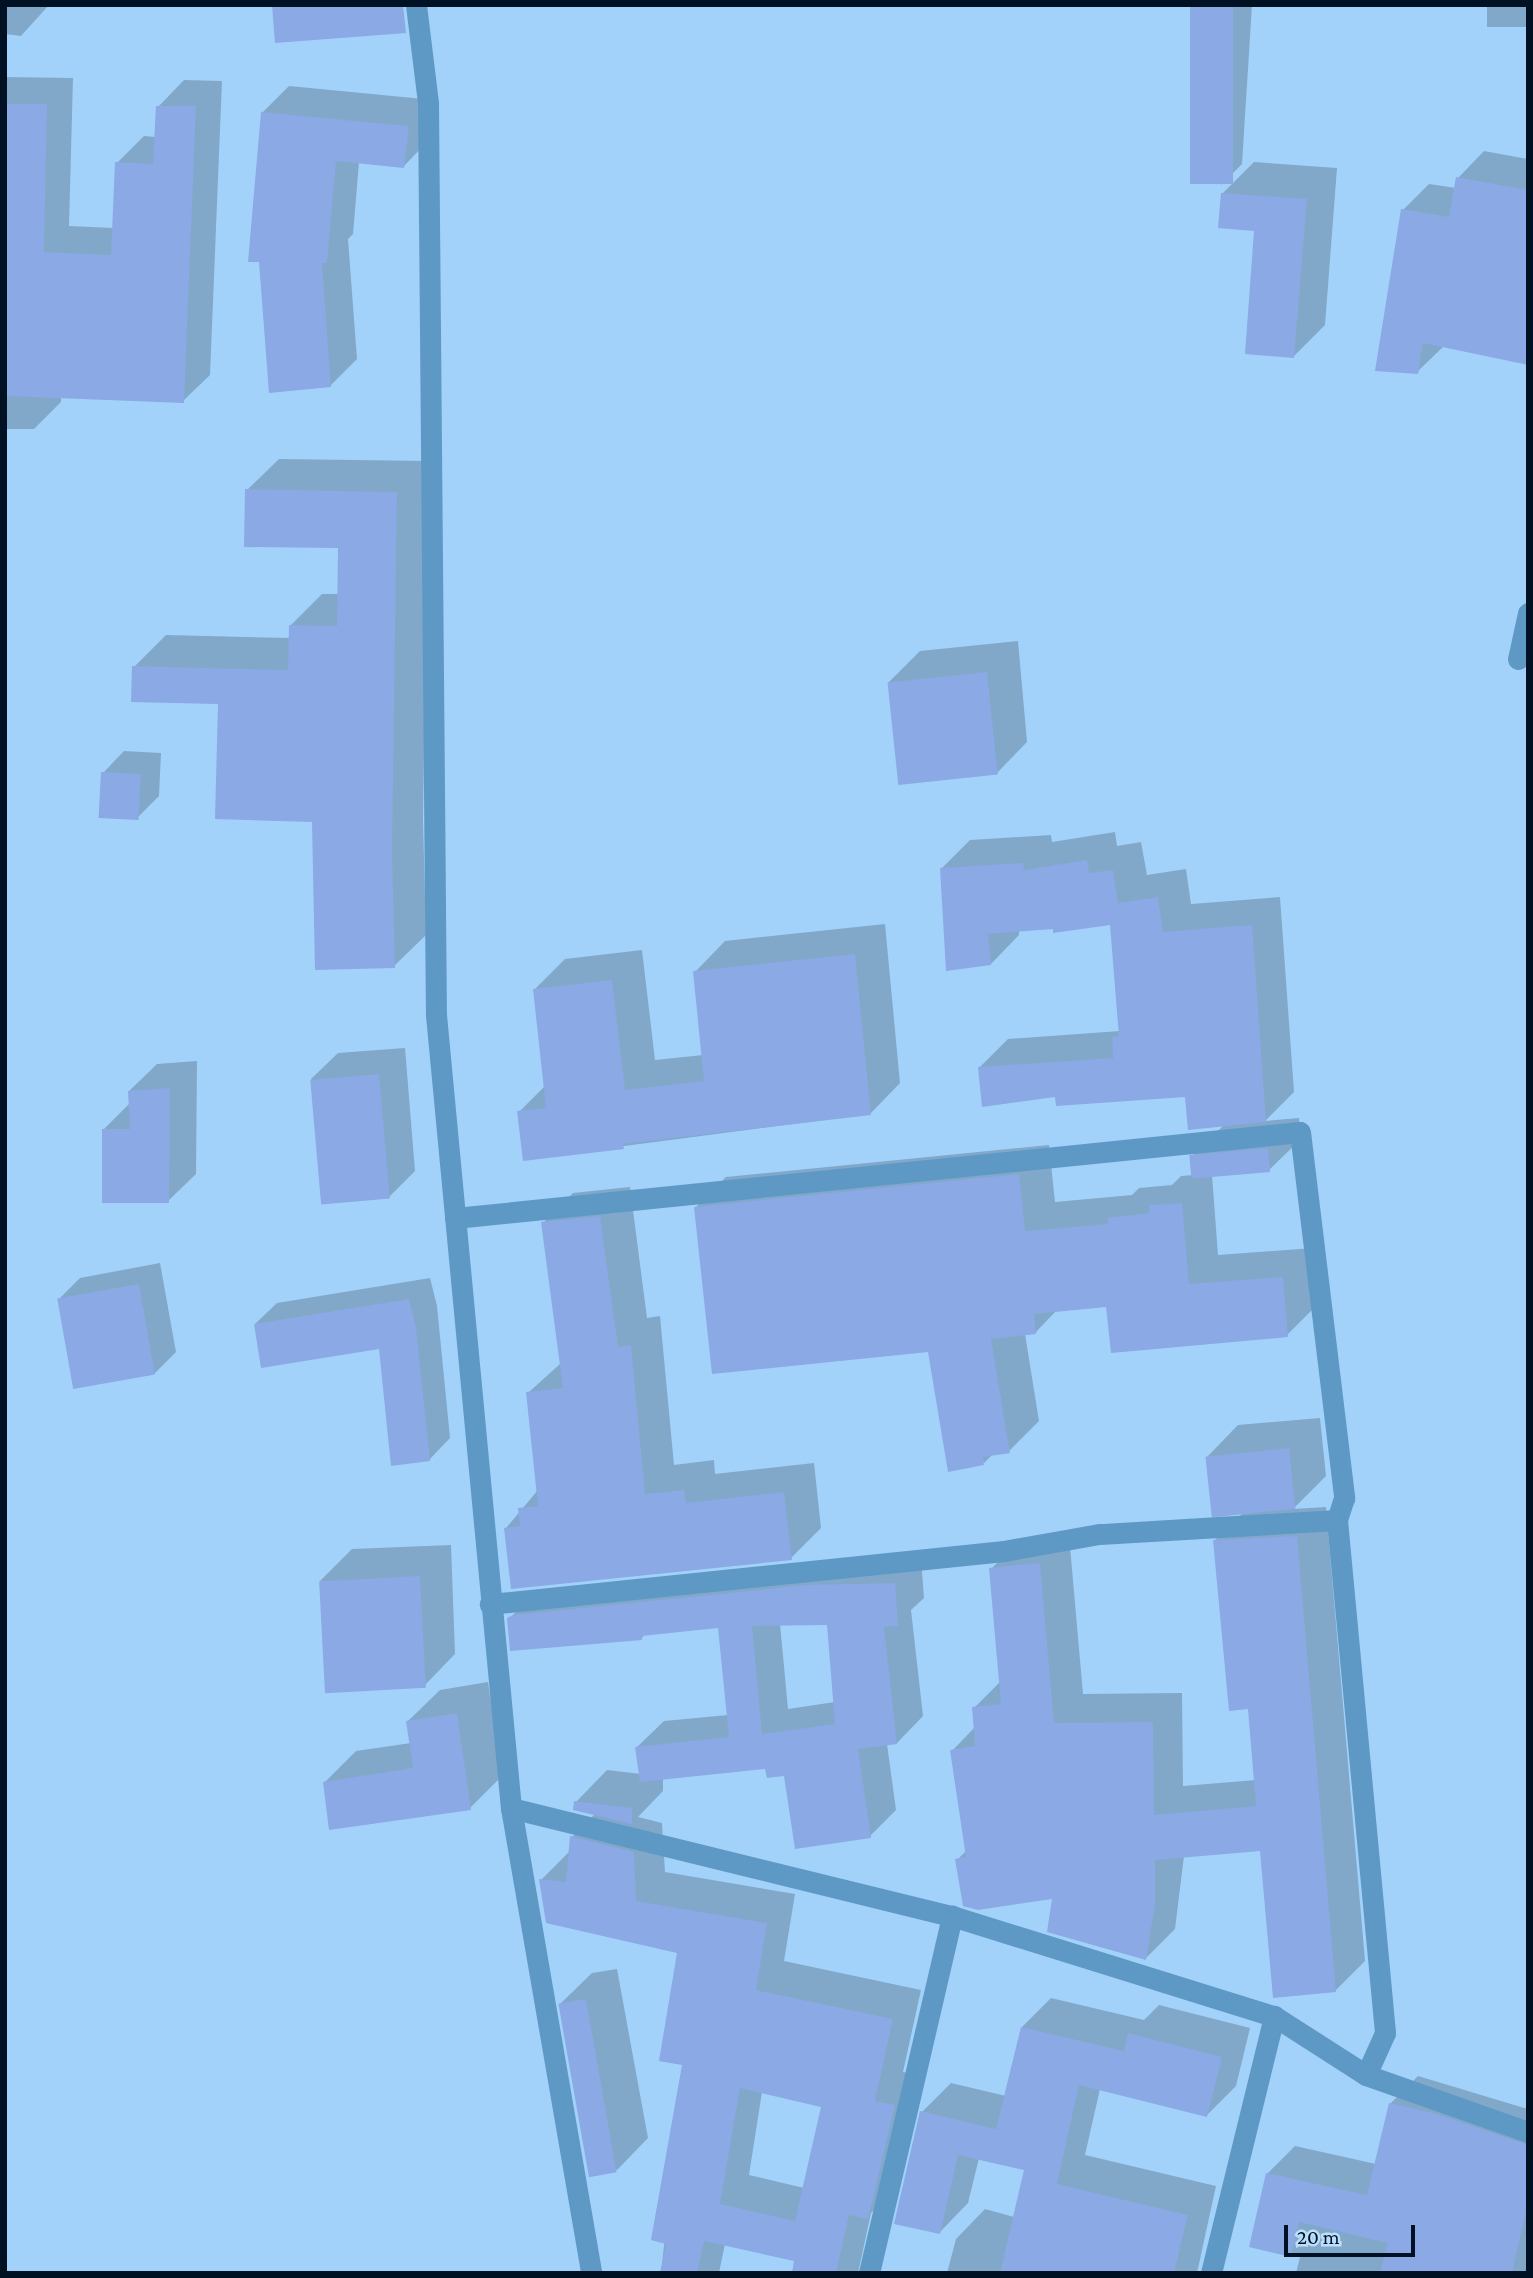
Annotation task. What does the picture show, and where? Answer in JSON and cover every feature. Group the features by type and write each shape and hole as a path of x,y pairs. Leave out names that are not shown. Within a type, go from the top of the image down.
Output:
{"street":[{"path":"416,5 428,103 436,1015 511,1808 591,2273"},
{"path":"1518,659 1528,613"},
{"path":"455,1218 1300,1132 1344,1498 1337,1520 1385,2033 1366,2075"},
{"path":"490,1604 1004,1551 1099,1534 1337,1520"},
{"path":"511,1808 952,1916 1274,2016 1366,2075 1528,2132"},
{"path":"869,2273 952,1916"},
{"path":"1211,2273 1274,2016"}],"building":[{"path":"272,5 403,5 406,33 275,43"},
{"path":"1190,5 1233,5 1233,184 1190,184"},
{"path":"5,104 47,104 44,252 111,255 115,162 153,164 156,106 196,106 184,403 5,396"},
{"path":"261,112 409,126 404,168 336,161 327,263 322,263 331,387 269,393 259,262 248,262"},
{"path":"1456,177 1528,190 1528,365 1423,343 1418,374 1375,371 1401,209 1449,217"},
{"path":"1221,193 1307,199 1294,358 1245,354 1254,231 1218,228"},
{"path":"245,489 397,492 392,853 395,968 315,970 312,822 215,819 218,704 131,702 132,666 288,670 289,625 337,626 338,548 244,547"},
{"path":"987,672 998,774 898,785 888,682"},
{"path":"101,772 141,774 139,820 99,818"},
{"path":"1087,860 1089,873 1113,870 1118,903 1158,897 1163,932 1252,925 1266,1122 1188,1130 1185,1097 1056,1106 1055,1097 982,1107 978,1067 1113,1058 1112,1037 1119,1036 1110,925 1053,933 1053,929 988,934 991,965 946,971 940,868 1023,863 1024,870"},
{"path":"855,954 871,1115 623,1144 624,1149 523,1161 517,1111 546,1108 533,989 612,980 625,1090 704,1081 693,971"},
{"path":"379,1074 390,1199 321,1205 310,1080"},
{"path":"170,1088 169,1203 102,1203 102,1129 130,1129 128,1091"},
{"path":"1268,1148 1270,1172 1191,1179 1189,1155"},
{"path":"1019,1174 1025,1231 1108,1224 1107,1218 1150,1213 1149,1205 1182,1203 1189,1284 1283,1277 1288,1337 1111,1353 1106,1307 1034,1314 1036,1334 991,1339 1010,1453 983,1457 984,1465 948,1472 928,1352 712,1374 694,1207"},
{"path":"600,1216 618,1347 631,1345 645,1494 684,1490 686,1503 784,1492 792,1560 511,1589 504,1528 520,1526 518,1508 538,1506 526,1392 563,1388 541,1222"},
{"path":"139,1284 155,1375 73,1389 57,1298"},
{"path":"409,1299 416,1328 430,1461 391,1466 379,1349 261,1368 254,1324"},
{"path":"1289,1448 1295,1509 1212,1517 1205,1457"},
{"path":"1297,1536 1336,1992 1273,1998 1260,1851 1155,1860 1155,1904 1146,1960 1047,1932 1052,1899 978,1910 963,1906 955,1859 966,1857 950,1750 975,1746 972,1707 1001,1704 989,1568 1040,1563 1054,1723 1153,1722 1154,1815 1256,1806 1248,1709 1229,1711 1213,1540"},
{"path":"420,1576 426,1688 325,1693 319,1581"},
{"path":"895,1583 898,1626 884,1627 897,1744 858,1749 871,1838 795,1849 784,1776 767,1778 765,1769 640,1782 635,1747 729,1737 718,1628 641,1636 642,1640 510,1651 507,1618 513,1615 807,1585","holes":["827,1625 835,1724 762,1734 752,1626"]},
{"path":"457,1713 471,1810 329,1830 323,1782 413,1768 406,1721"},
{"path":"574,1801 632,1808 632,1824 573,1810"},
{"path":"570,1836 634,1852 636,1901 767,1923 756,1990 893,2019 875,2101 895,2105 868,2219 849,2215 836,2273 792,2273 794,2261 704,2241 697,2273 660,2273 666,2244 651,2240 682,2065 659,2061 677,1953 546,1923 539,1879 566,1882","holes":["740,2088 821,2107 795,2221 720,2204"]},
{"path":"586,1999 617,2172 589,2177 558,2004"},
{"path":"1021,2027 1124,2051 1128,2033 1222,2057 1207,2117 1079,2085 1057,2184 1188,2215 1174,2273 1000,2273 1024,2170 958,2155 940,2234 894,2224 920,2111 996,2129"},
{"path":"1389,2103 1437,2114 1528,2145 1528,2203 1512,2273 1380,2273 1388,2243 1299,2222 1291,2257 1249,2247 1266,2173 1367,2195"}]}
